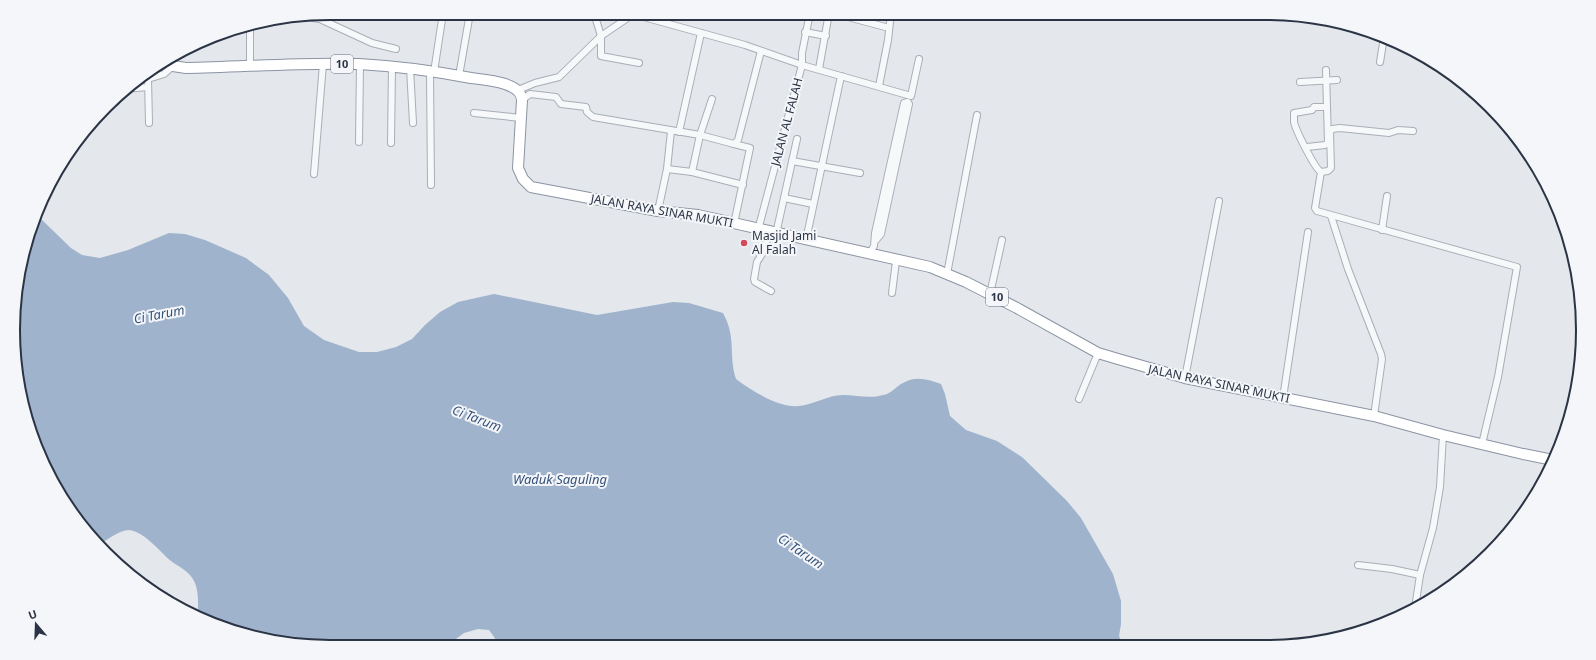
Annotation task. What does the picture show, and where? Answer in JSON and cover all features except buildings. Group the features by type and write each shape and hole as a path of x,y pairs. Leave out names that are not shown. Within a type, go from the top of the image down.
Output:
{"highway":[{"name":"10","path":"172,64 186,68 360,64 410,68 492,81 514,87 518,90"},
{"name":"JALAN RAYA SINAR MUKTI","path":"518,90 521,94 522,100 518,168 521,176 528,185 658,211 698,216 896,261 930,267 990,294 1098,353 1185,378 1374,416 1443,435 1548,459"}],"street":[{"path":"323,20 372,43 396,49"},
{"path":"431,185 432,72 442,20"},
{"path":"459,76 469,20"},
{"path":"596,20 600,36 602,56 639,63"},
{"path":"518,90 535,83 559,77 600,36 624,20"},
{"path":"654,20 762,51 802,65 911,96 919,59"},
{"name":"JALAN AL FALAH","path":"758,230 802,65 809,20"},
{"path":"819,69 829,20"},
{"path":"859,20 889,28"},
{"path":"879,86 890,20"},
{"path":"250,31 250,66"},
{"path":"806,32 826,36"},
{"path":"679,132 701,33"},
{"path":"1380,62 1383,43"},
{"path":"734,144 738,140 762,51"},
{"path":"314,174 322,64"},
{"path":"359,142 360,64"},
{"path":"149,123 148,81 150,78 164,74 167,66"},
{"path":"391,143 392,67"},
{"path":"410,68 412,123"},
{"path":"1307,147 1327,144 1326,70"},
{"path":"806,240 841,76"},
{"path":"1300,82 1337,80"},
{"path":"136,88 148,87"},
{"path":"522,100 530,94 556,97 561,104 586,107 587,112 593,117 700,135 750,148 734,224"},
{"path":"692,172 700,135 712,99"},
{"path":"869,254 878,234 909,104 906,102 892,172"},
{"path":"1321,172 1316,167 1294,123 1294,113 1312,110 1314,107 1326,107"},
{"path":"474,113 521,118"},
{"path":"947,274 977,115"},
{"path":"1321,172 1328,171 1331,168 1330,133 1332,129 1340,128 1389,133 1398,130 1413,131"},
{"path":"658,211 667,168 671,131"},
{"path":"771,291 755,282 754,279 757,262 773,233 784,198 797,139"},
{"path":"792,161 860,173"},
{"path":"667,168 692,172 743,185"},
{"path":"1321,172 1316,210 1332,216 1458,249 1517,267 1498,376 1482,444"},
{"path":"1382,230 1387,196"},
{"path":"784,198 814,204"},
{"path":"1185,378 1219,201"},
{"path":"1332,216 1348,269 1381,354 1382,359 1374,416"},
{"path":"1283,398 1308,232"},
{"path":"990,294 1002,240"},
{"path":"892,292 896,261"},
{"path":"1078,399 1098,353"},
{"path":"1416,601 1420,575 1433,528 1440,488 1443,435"},
{"path":"1358,564 1420,575"}],"water":[{"name":"Waduk Saguling","path":"41,219 71,248 82,255 100,258 128,250 169,233 185,234 205,240 246,258 269,275 288,298 304,326 324,340 359,352 377,352 396,347 412,339 440,312 458,302 494,294 597,315 673,302 689,303 723,313 730,331 736,379 750,389 774,402 791,406 799,406 837,395 868,397 878,396 892,391 906,381 916,379 926,379 941,384 950,416 966,430 997,441 1022,457 1067,501 1081,518 1113,574 1121,601 1121,624 1119,636 1121,640 496,640 489,630 478,629 464,633 454,640 330,640 290,637 270,634 230,624 198,610 196,585 187,572 171,561 152,542 141,534 135,531 125,530 104,542 84,519 72,502 52,467 36,430 26,390 21,350 21,310 26,270 36,230"}],"place":[{"name":"Masjid Jami Al Falah","path":"744,243"}],"water label":[{"name":"Ci Tarum","path":"159,314"},
{"name":"Ci Tarum","path":"477,418"},
{"name":"Ci Tarum","path":"801,551"}]}
